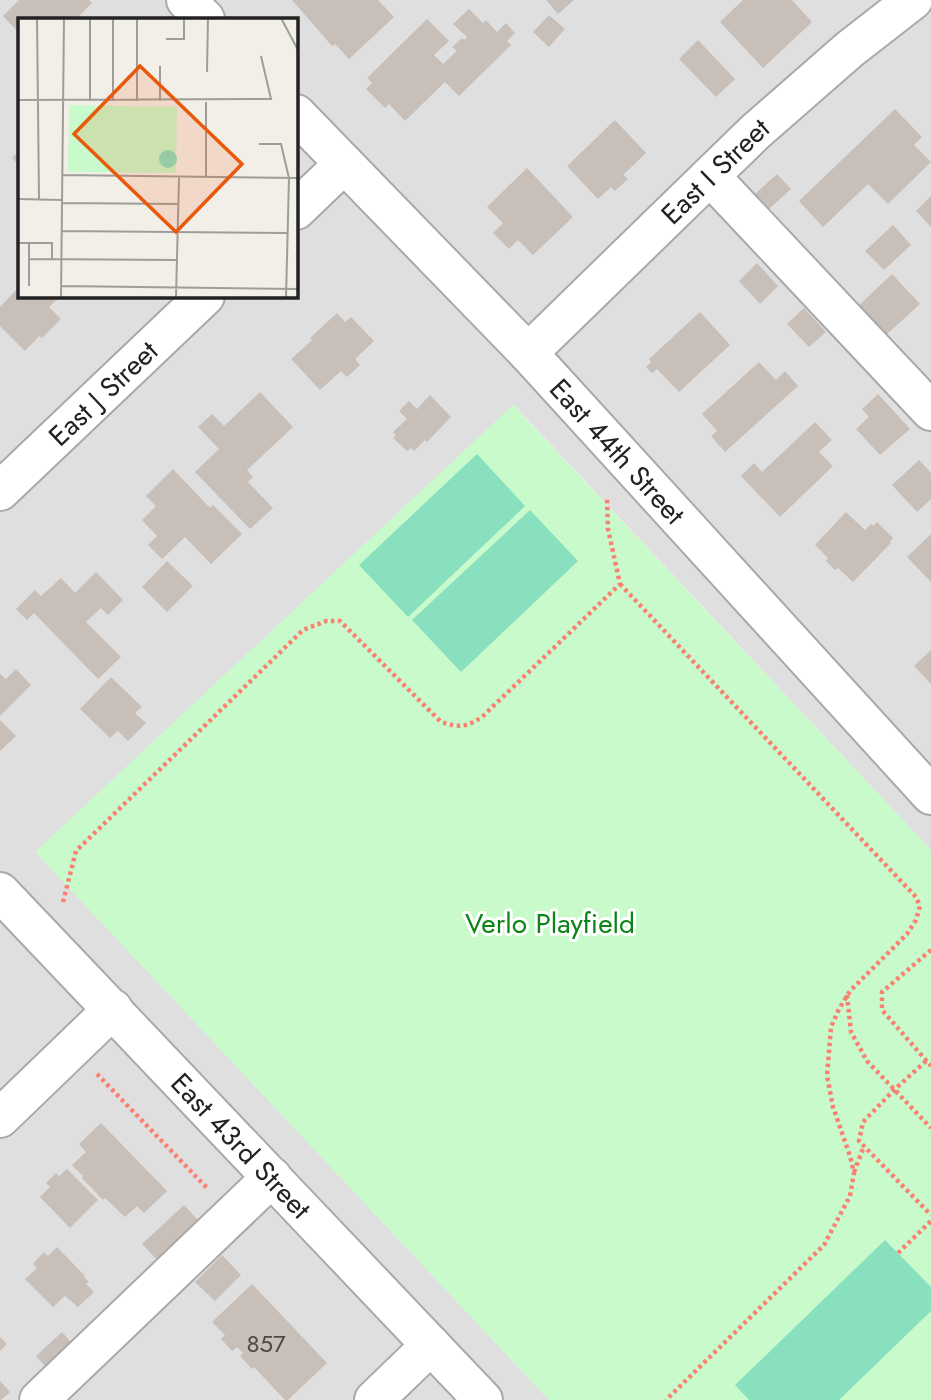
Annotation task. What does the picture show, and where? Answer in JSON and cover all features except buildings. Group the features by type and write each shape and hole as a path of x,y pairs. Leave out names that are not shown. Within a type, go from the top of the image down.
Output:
{"street":[{"path":"186,0 204,18"},
{"path":"914,0 931,17"},
{"name":"East I Street","path":"528,353 755,132 840,57 914,0"},
{"name":"East 44th Street","path":"298,116 528,353 931,795"},
{"path":"298,208 344,164"},
{"path":"709,176 931,411"},
{"name":"East J Street","path":"0,491 203,298"},
{"name":"East 43rd Street","path":"0,891 483,1400"},
{"path":"0,1118 113,1009"},
{"path":"39,1400 272,1177"},
{"path":"374,1400 431,1345"}],"path":[{"path":"607,497 608,529 620,584 916,897 920,906 916,920 907,934 847,995 831,1027 827,1076 832,1107 854,1173"},
{"path":"52,945 76,850 303,630 326,621 340,621 441,722 457,727 470,724 482,716 620,584"},
{"path":"931,950 882,992 881,1010 931,1066"},
{"path":"847,995 850,1032 867,1061 931,1128"},
{"path":"73,1048 233,1215"},
{"path":"926,1061 863,1122 859,1141 931,1215"},
{"path":"666,1400 824,1245 850,1196 854,1173 864,1146"},
{"path":"898,1254 931,1221"}],"shaded area":[{"path":"0,0 931,0 931,850 514,405 36,852 549,1400 0,1400"}],"green space":[{"name":"Verlo Playfield","path":"513,405 931,850 931,1400 549,1400 35,852"},
{"path":"477,454 525,506 408,617 359,565"},
{"path":"530,510 578,561 461,672 412,620"},
{"path":"885,1240 931,1287 931,1311 839,1400 749,1400 735,1385"}]}
